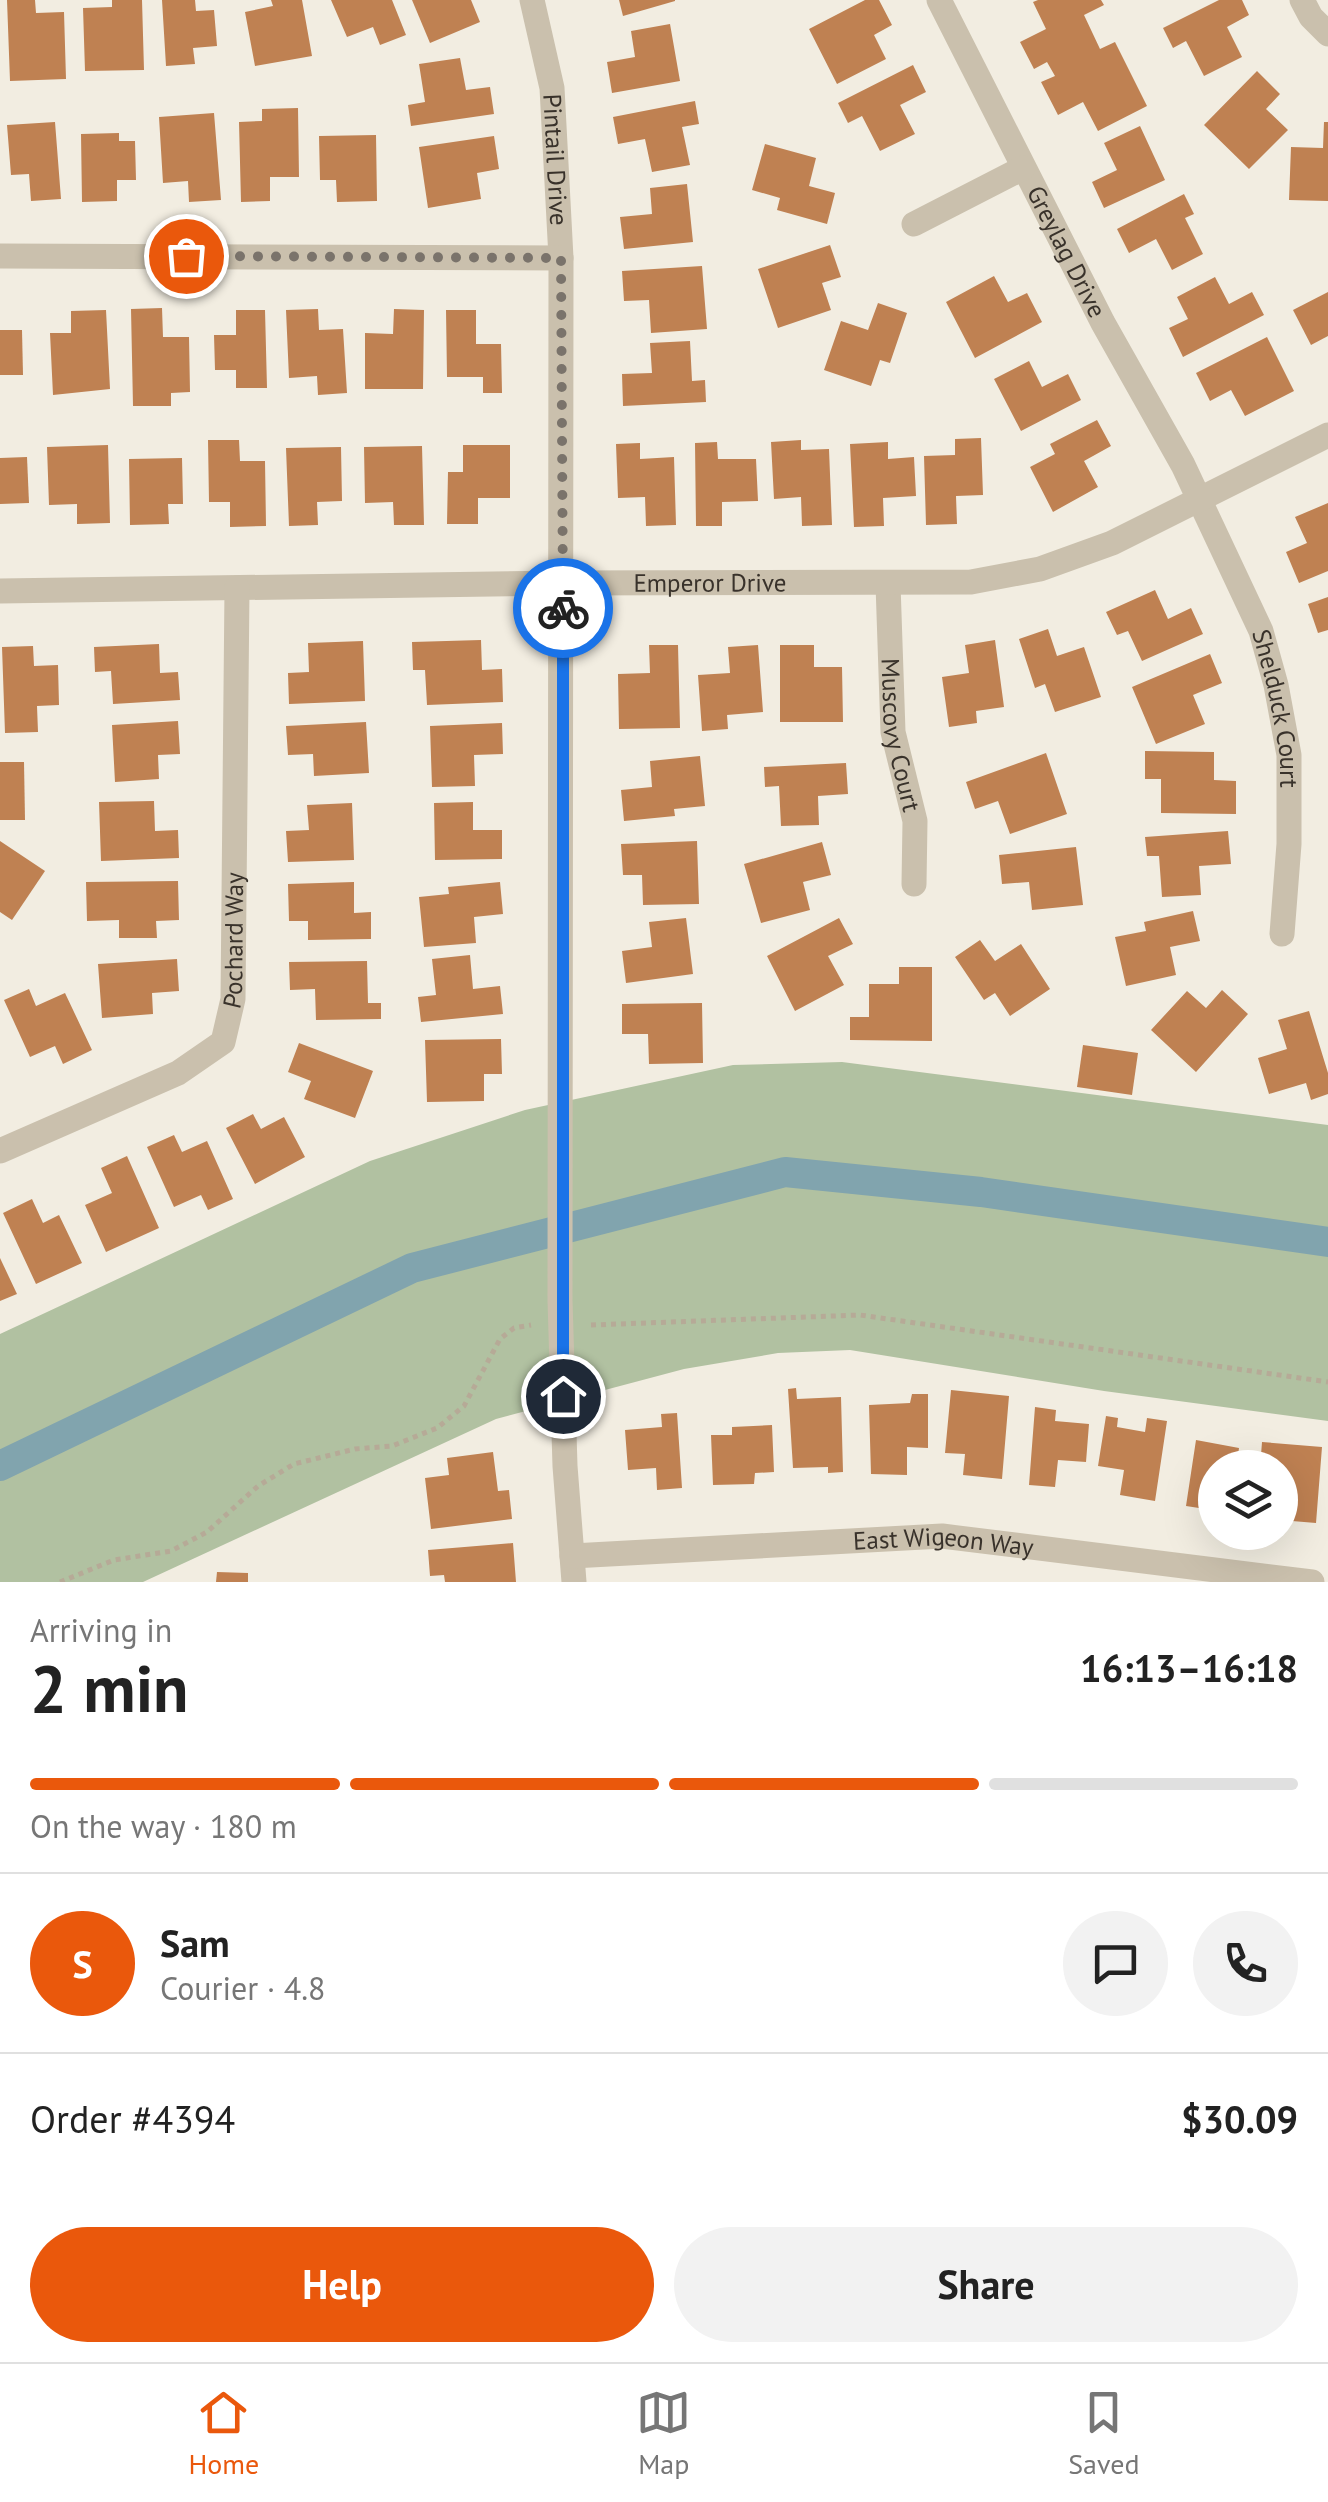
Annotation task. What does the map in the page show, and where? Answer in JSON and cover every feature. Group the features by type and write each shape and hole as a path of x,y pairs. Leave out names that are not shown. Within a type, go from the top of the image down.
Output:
{"street":[{"name":"Pintail Drive","path":"532,0 552,88 561,258 560,1300 564,1466 573,1569"},
{"name":"Greylag Drive","path":"939,0 1023,168 1200,499"},
{"path":"1302,0 1311,17 1328,34"},
{"path":"914,224 1023,168"},
{"path":"0,256 561,258"},
{"name":"Emperor Drive","path":"0,591 971,582 1040,569 1112,543 1328,435"},
{"name":"Shelduck Court","path":"1200,499 1261,632 1276,685 1288,755 1289,844 1282,934"},
{"name":"Muscovy Court","path":"888,584 893,732 915,821 914,884"},
{"name":"Pochard Way","path":"0,1152 178,1073 223,1042 233,999 237,588"},
{"name":"East Wigeon Way","path":"573,1569 942,1536 1312,1582"}],"path":[{"path":"591,1325 860,1315 1328,1382"},
{"path":"60,1582 114,1560 172,1552 207,1532 258,1486 294,1464 355,1449 392,1446 436,1428 464,1406 486,1371 500,1338 514,1328 532,1325"}],"green space":[{"path":"842,1062 1328,1125 1328,1421 1104,1391 850,1350 778,1353 684,1369 496,1419 143,1582 0,1582 0,1334 370,1161 525,1110 733,1065"}],"building":[{"path":"7,0 35,0 36,13 64,12 66,79 10,81"},
{"path":"112,0 142,0 144,70 85,71 83,8 112,7"},
{"path":"162,0 195,0 196,11 214,10 217,46 193,48 195,64 166,66"},
{"path":"271,0 302,0 312,56 255,66 245,12 273,6"},
{"path":"331,0 392,0 406,35 380,45 373,27 347,37"},
{"path":"412,0 471,0 480,22 430,43"},
{"path":"619,0 675,0 675,1 623,16"},
{"path":"865,0 879,0 892,25 874,35 886,59 837,84 809,29"},
{"path":"1101,0 1104,5 1084,15 1100,49 1115,42 1147,106 1098,131 1083,102 1058,115 1041,82 1055,76 1047,62 1034,69 1020,42 1046,29 1033,2"},
{"path":"1219,0 1242,0 1249,15 1227,27 1242,57 1204,76 1186,41 1173,48 1163,28"},
{"path":"670,24 680,81 612,93 607,62 635,57 631,31"},
{"path":"460,58 466,90 490,87 494,114 411,126 408,105 425,102 419,64"},
{"path":"913,65 926,92 900,105 915,134 880,151 862,116 848,123 838,103"},
{"path":"1257,71 1280,94 1266,109 1288,130 1249,169 1204,125"},
{"path":"695,101 699,124 682,127 690,165 652,172 645,139 618,144 613,117"},
{"path":"298,108 299,177 270,177 270,201 241,202 239,122 262,121 262,109"},
{"path":"214,113 221,200 189,202 188,181 163,183 159,117"},
{"path":"55,122 61,199 31,201 29,174 11,175 7,125"},
{"path":"1324,122 1328,122 1328,201 1289,200 1291,147 1323,148"},
{"path":"1140,126 1165,180 1104,208 1092,182 1117,170 1104,143"},
{"path":"119,133 119,141 135,141 136,180 117,180 117,201 82,202 81,134"},
{"path":"376,135 377,201 337,202 336,180 320,180 319,136"},
{"path":"494,136 499,169 477,173 481,199 428,208 419,147"},
{"path":"765,144 816,158 809,186 835,193 827,224 777,210 780,198 752,190"},
{"path":"687,184 693,242 624,249 620,217 652,214 650,188"},
{"path":"1184,194 1194,214 1185,218 1203,254 1172,270 1156,239 1129,253 1117,229"},
{"path":"830,245 841,277 822,283 831,310 778,328 758,269"},
{"path":"702,266 707,329 651,333 649,300 624,301 622,271"},
{"path":"994,276 1008,302 1027,293 1042,322 975,358 946,302"},
{"path":"1215,277 1229,304 1252,292 1264,315 1183,357 1169,328 1188,319 1177,297"},
{"path":"1328,292 1328,336 1311,345 1293,310"},
{"path":"878,303 907,313 890,363 880,360 871,386 824,370 841,321 868,330"},
{"path":"162,308 163,337 189,337 190,392 171,393 171,406 133,406 131,309"},
{"path":"318,309 319,330 343,329 347,393 318,395 317,376 289,378 286,310"},
{"path":"394,309 424,310 423,389 365,389 365,333 393,334"},
{"path":"106,310 110,389 53,395 50,333 71,333 71,311"},
{"path":"236,310 265,310 267,388 236,388 236,370 215,370 214,335 236,335"},
{"path":"446,310 476,310 476,344 501,344 502,393 483,393 483,377 447,377"},
{"path":"0,330 22,330 23,375 0,375"},
{"path":"1267,337 1294,391 1245,416 1231,390 1210,401 1196,373"},
{"path":"690,341 692,381 705,380 706,402 623,406 622,374 652,373 650,343"},
{"path":"1029,361 1042,387 1068,374 1081,400 1021,431 994,379"},
{"path":"1097,420 1111,446 1084,461 1098,487 1053,512 1030,467 1055,454 1050,444"},
{"path":"981,438 983,495 956,496 957,524 926,525 924,456 955,455 955,439"},
{"path":"208,440 239,440 240,461 265,461 266,526 230,527 230,502 209,502"},
{"path":"801,440 801,450 829,449 832,525 802,526 801,497 774,499 771,442"},
{"path":"717,442 718,459 756,459 758,501 722,502 722,526 696,526 695,443"},
{"path":"888,442 888,459 914,457 916,496 883,498 884,526 854,527 850,444"},
{"path":"640,443 640,459 674,457 676,525 646,526 645,497 618,498 616,444"},
{"path":"108,445 110,523 77,524 77,504 49,505 47,447"},
{"path":"463,445 510,445 510,498 478,498 478,524 447,524 448,472 463,472"},
{"path":"422,446 424,525 394,525 393,502 365,503 364,447"},
{"path":"341,447 342,501 317,502 318,525 289,526 286,448"},
{"path":"27,457 29,503 0,504 0,458"},
{"path":"182,458 183,504 168,504 169,524 130,525 129,459"},
{"path":"1328,503 1328,571 1299,583 1286,552 1307,543 1295,517"},
{"path":"1155,590 1168,619 1191,608 1203,634 1142,661 1128,631 1117,635 1106,612"},
{"path":"1328,597 1328,630 1318,633 1308,604"},
{"path":"1048,629 1057,656 1084,647 1101,697 1055,712 1045,684 1035,688 1019,639"},
{"path":"481,640 482,670 502,669 503,702 427,705 425,670 413,670 412,642"},
{"path":"995,640 1004,707 976,711 977,723 949,727 942,677 969,673 965,645"},
{"path":"363,641 365,701 289,704 288,673 309,672 308,643"},
{"path":"159,644 160,673 178,672 180,700 113,704 111,671 95,672 94,647"},
{"path":"649,645 678,645 680,728 619,729 618,674 650,673"},
{"path":"758,645 763,712 727,715 728,729 702,731 698,675 730,673 728,647"},
{"path":"780,645 814,645 814,667 842,667 843,722 780,722"},
{"path":"33,646 34,666 58,665 59,705 37,706 38,732 5,733 2,647"},
{"path":"1210,654 1222,683 1193,695 1205,724 1156,744 1132,687"},
{"path":"178,721 180,754 158,755 159,779 115,782 112,725"},
{"path":"366,722 369,773 314,776 313,754 288,755 286,726"},
{"path":"502,723 503,754 474,755 475,786 432,787 430,726"},
{"path":"1145,751 1214,752 1214,780 1236,781 1236,814 1161,813 1161,779 1145,779"},
{"path":"1046,753 1067,814 1010,834 998,801 975,809 966,782"},
{"path":"700,756 705,806 674,809 675,816 624,821 621,790 652,787 650,761"},
{"path":"0,762 24,762 25,820 0,820"},
{"path":"846,763 848,794 818,796 819,825 781,826 779,786 765,787 764,767"},
{"path":"154,801 155,831 178,830 179,858 101,861 99,802"},
{"path":"473,802 473,830 502,830 502,859 435,860 434,803"},
{"path":"352,803 354,860 288,862 286,831 309,830 307,805"},
{"path":"1228,831 1231,864 1199,866 1201,895 1162,897 1159,856 1147,856 1145,837"},
{"path":"0,841 45,871 12,920 0,912"},
{"path":"697,841 699,904 643,905 642,875 623,875 621,844"},
{"path":"822,842 831,875 803,882 810,910 761,923 744,864"},
{"path":"1076,847 1083,905 1032,910 1029,882 1002,884 999,855"},
{"path":"178,881 179,920 156,921 157,938 119,938 119,920 87,921 86,882"},
{"path":"354,882 354,913 371,912 371,939 308,940 308,921 289,921 288,884"},
{"path":"500,882 503,914 474,917 476,943 424,947 419,897 449,894 448,887"},
{"path":"1193,911 1200,941 1170,947 1176,975 1126,986 1115,937 1146,931 1144,922"},
{"path":"686,918 693,974 626,983 622,951 652,947 649,922"},
{"path":"839,918 853,944 828,956 844,985 795,1011 767,956"},
{"path":"980,940 995,961 1021,944 1050,989 1010,1016 995,993 984,1000 955,957"},
{"path":"470,955 473,989 500,986 503,1014 421,1022 418,997 436,995 432,959"},
{"path":"177,959 179,991 152,993 153,1014 102,1018 98,964"},
{"path":"367,961 368,1003 381,1003 381,1019 316,1020 315,989 290,990 289,962"},
{"path":"899,967 932,967 932,1041 850,1040 850,1017 869,1017 869,984 899,984"},
{"path":"29,989 36,1006 65,993 92,1050 63,1064 55,1046 30,1057 4,1000"},
{"path":"1222,990 1248,1014 1196,1072 1151,1030 1187,991 1206,1008"},
{"path":"702,1003 703,1063 649,1064 648,1034 622,1034 622,1004"},
{"path":"1309,1011 1328,1073 1328,1094 1311,1100 1306,1083 1269,1094 1258,1058 1287,1049 1278,1020"},
{"path":"501,1039 502,1074 484,1074 484,1101 427,1102 425,1040"},
{"path":"299,1043 373,1071 355,1118 304,1099 311,1081 288,1072"},
{"path":"1083,1045 1138,1053 1132,1095 1077,1087"},
{"path":"253,1114 261,1129 284,1117 305,1157 255,1184 226,1128"},
{"path":"174,1135 182,1152 207,1141 233,1199 208,1210 201,1195 174,1207 147,1147"},
{"path":"127,1156 159,1228 106,1252 85,1205 112,1193 101,1168"},
{"path":"32,1199 43,1223 59,1215 82,1263 36,1284 3,1213"},
{"path":"0,1258 17,1294 0,1301"},
{"path":"796,1388 797,1399 841,1397 843,1472 828,1473 828,1467 793,1468 788,1389"},
{"path":"951,1390 1009,1396 1002,1479 963,1475 965,1454 945,1453"},
{"path":"912,1394 928,1394 928,1448 907,1447 907,1475 871,1474 869,1405 910,1403"},
{"path":"1035,1407 1056,1410 1055,1421 1089,1424 1086,1462 1058,1460 1055,1487 1029,1485"},
{"path":"677,1413 682,1488 657,1490 656,1468 628,1470 625,1430 662,1427 661,1414"},
{"path":"1106,1416 1118,1418 1117,1427 1145,1432 1147,1418 1167,1421 1155,1501 1120,1495 1124,1470 1098,1466"},
{"path":"772,1425 774,1472 755,1473 754,1484 713,1485 711,1435 732,1435 732,1427"},
{"path":"1196,1440 1239,1448 1198,1450 1198,1508 1186,1506"},
{"path":"1262,1442 1322,1447 1316,1523 1298,1522 1298,1450 1261,1450"},
{"path":"493,1452 498,1491 509,1490 512,1519 431,1529 425,1478 449,1475 447,1458"},
{"path":"513,1543 516,1582 445,1582 444,1575 430,1576 428,1550"},
{"path":"217,1572 248,1573 248,1582 216,1582"}],"waterway":[{"path":"0,1466 412,1268 785,1172 981,1192 1328,1242"}],"way so far":[{"path":"186,256 561,258 563,608"}],"route":[{"path":"563,608 563,1396"}]}
